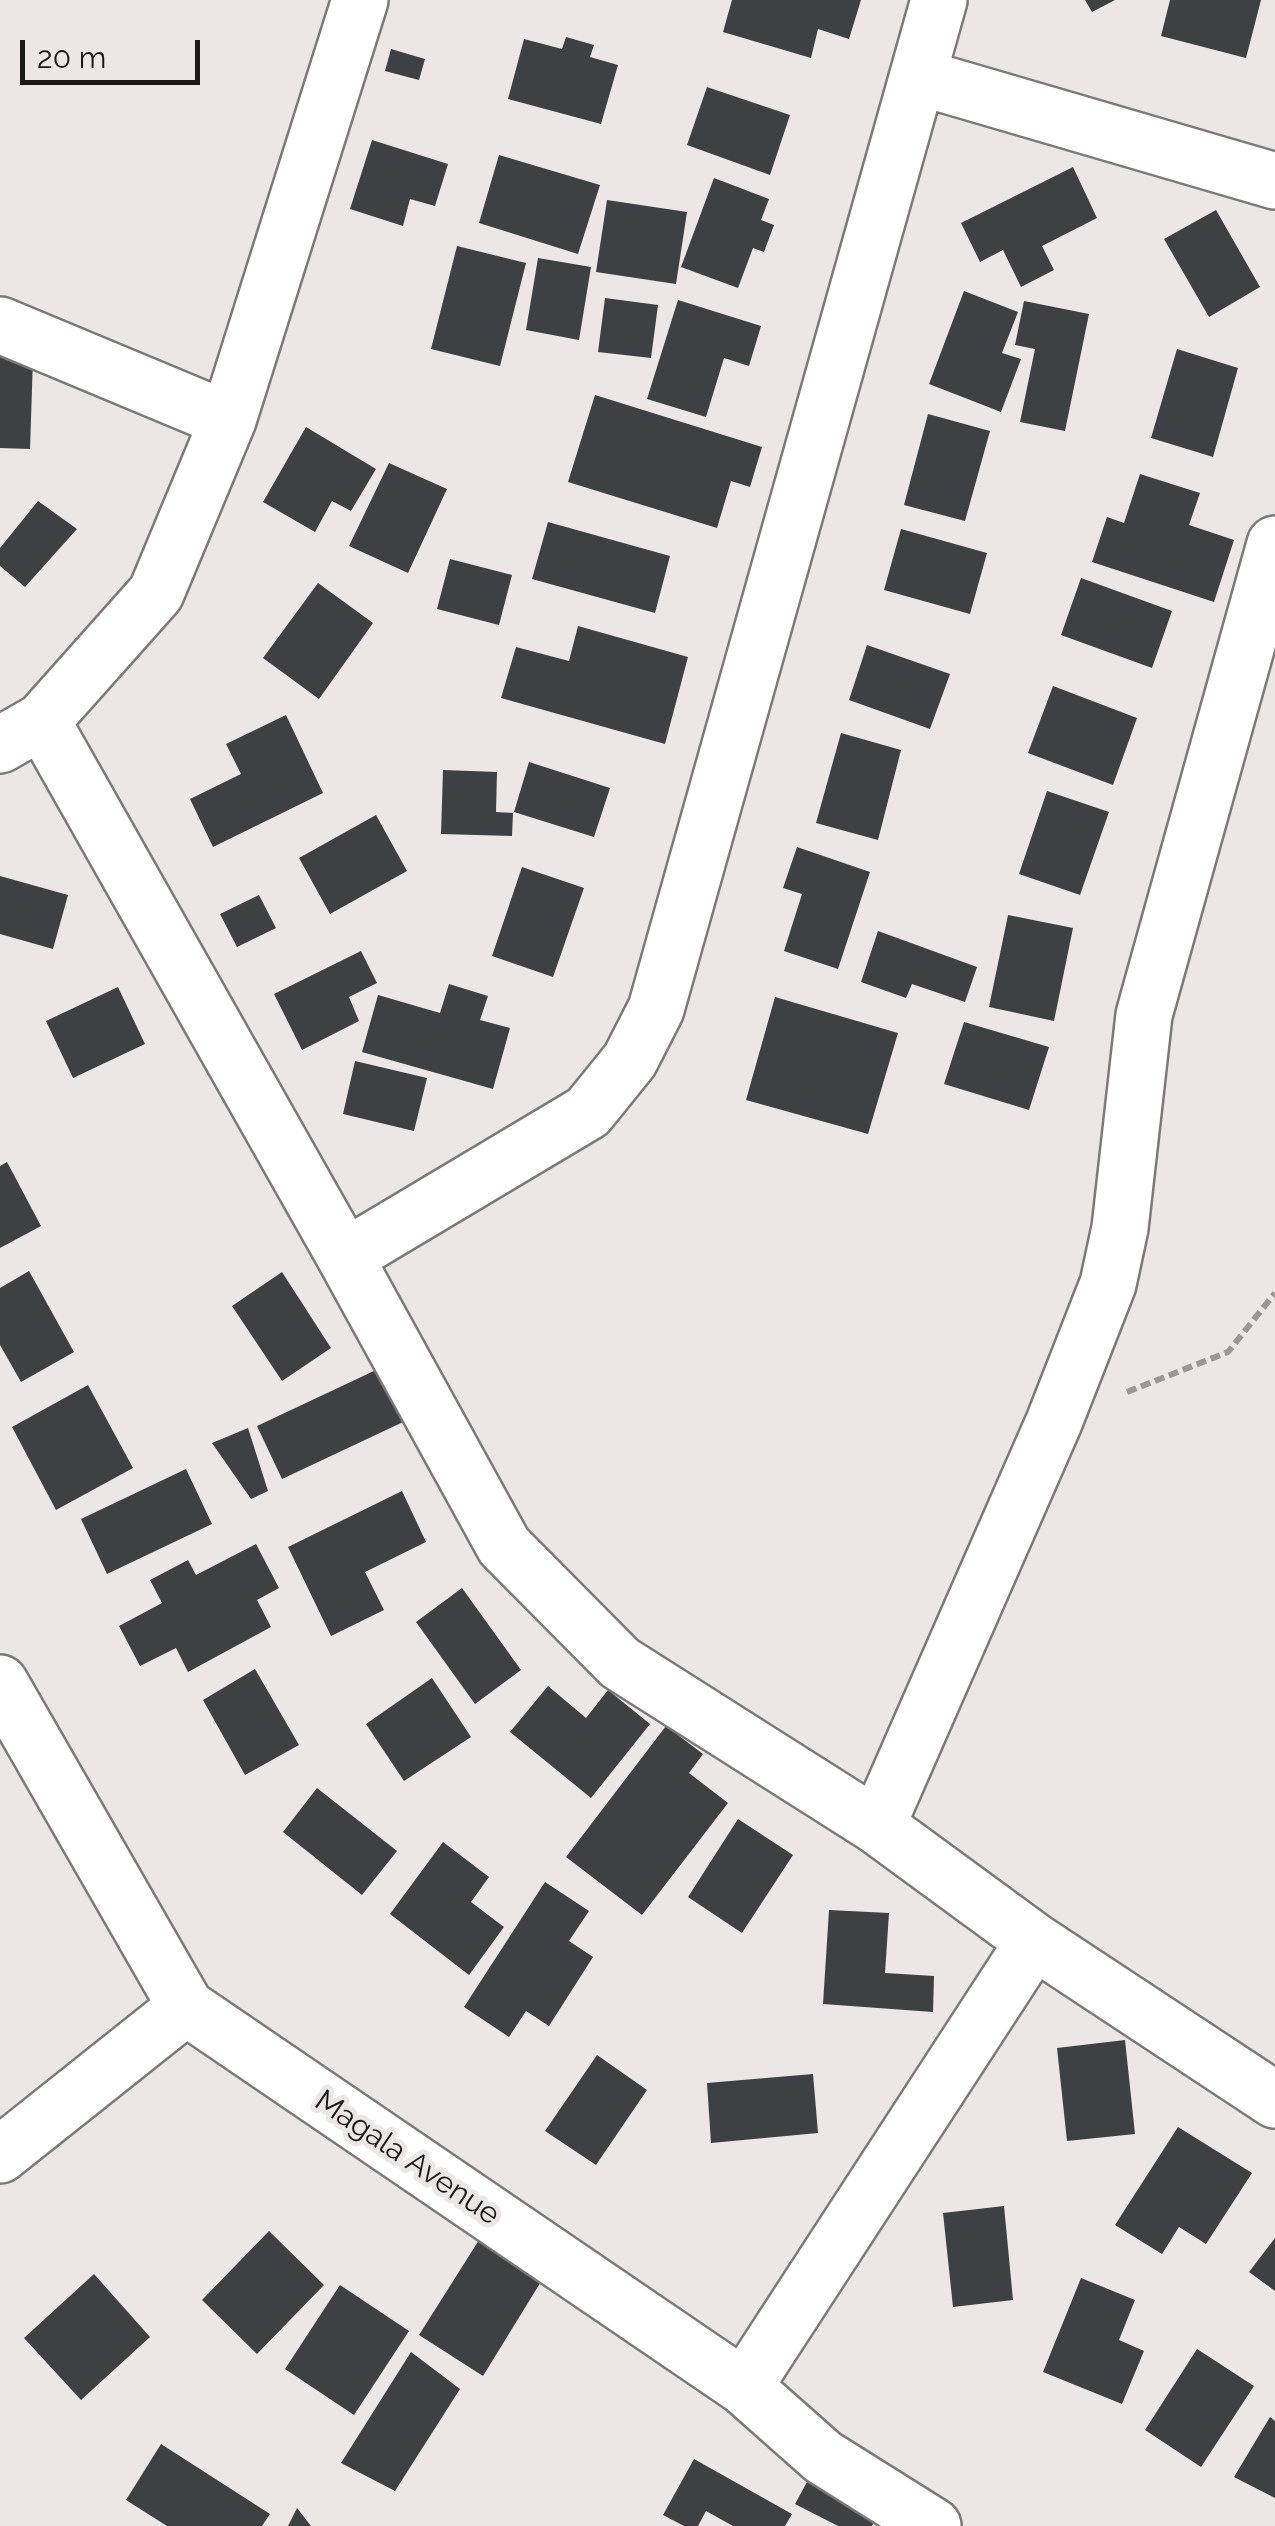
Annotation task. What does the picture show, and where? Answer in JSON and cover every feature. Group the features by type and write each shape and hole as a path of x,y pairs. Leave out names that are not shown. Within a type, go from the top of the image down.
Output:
{"street":[{"path":"360,0 228,420 156,592 21,733 345,1257 504,1546 620,1663 877,1826 1034,1941 1275,2099"},
{"path":"345,1257 588,1112 630,1060 656,1009 939,0"},
{"path":"919,78 1275,181"},
{"path":"0,325 228,420"},
{"path":"877,1826 1054,1422 1108,1284 1120,1228 1144,1016 1275,544"},
{"name":"Magala Avenue","path":"0,1683 186,2008 744,2388 823,2457 932,2526"},
{"path":"744,2388 1034,1941"},
{"path":"0,2155 186,2008"}],"path":[{"path":"1054,1422 1228,1352 1275,1293"}],"building":[{"path":"732,0 861,0 849,39 818,29 811,58 723,32"},
{"path":"1085,0 1115,0 1092,12"},
{"path":"1170,0 1261,0 1246,58 1161,36"},
{"path":"566,37 594,45 590,57 618,65 601,124 508,99 524,39 562,49"},
{"path":"391,49 425,59 419,80 385,71"},
{"path":"707,87 790,115 770,175 687,145"},
{"path":"372,140 448,164 435,206 410,199 403,226 350,209"},
{"path":"499,155 600,185 578,254 479,223"},
{"path":"1073,167 1097,218 1042,246 1054,270 1021,287 1003,250 980,262 961,223"},
{"path":"714,178 769,199 761,220 774,225 764,252 753,248 738,288 681,267"},
{"path":"607,200 687,212 676,284 596,272"},
{"path":"1216,210 1260,287 1209,317 1164,239"},
{"path":"457,246 526,263 500,366 431,349"},
{"path":"538,258 591,267 579,340 526,330"},
{"path":"964,291 1018,312 1002,353 1021,359 1001,412 929,384"},
{"path":"605,298 658,305 651,358 598,352"},
{"path":"678,300 761,326 749,366 724,358 706,417 647,399"},
{"path":"1024,301 1089,314 1065,431 1020,422 1035,349 1015,345"},
{"path":"1177,349 1238,368 1213,457 1151,438"},
{"path":"0,357 33,358 30,449 0,448"},
{"path":"595,395 762,447 750,487 731,481 717,528 568,482"},
{"path":"928,414 990,431 965,521 904,505"},
{"path":"306,427 376,469 351,511 332,501 315,532 263,502"},
{"path":"389,463 447,489 408,573 349,546"},
{"path":"1140,474 1200,493 1189,525 1234,540 1214,602 1092,562 1107,517 1124,523"},
{"path":"38,501 77,529 25,587 0,566 0,548"},
{"path":"548,522 670,556 655,613 532,579"},
{"path":"901,529 987,553 970,614 884,590"},
{"path":"450,559 512,575 499,625 437,609"},
{"path":"1081,578 1172,611 1152,668 1061,635"},
{"path":"318,583 373,623 319,699 263,658"},
{"path":"578,626 688,657 665,744 501,698 516,647 569,661"},
{"path":"867,645 950,674 930,729 849,700"},
{"path":"1053,686 1137,718 1113,785 1028,753"},
{"path":"286,715 323,793 213,847 190,799 241,774 226,744"},
{"path":"841,733 901,750 878,840 816,823"},
{"path":"529,762 610,788 594,837 514,812"},
{"path":"443,770 497,772 496,812 513,813 512,836 441,834"},
{"path":"1047,791 1109,812 1080,895 1019,874"},
{"path":"376,815 407,871 330,914 299,858"},
{"path":"797,847 870,872 838,969 784,951 802,894 783,888"},
{"path":"522,867 584,888 553,977 492,956"},
{"path":"0,876 68,895 53,949 0,934"},
{"path":"259,895 276,928 237,947 220,914"},
{"path":"1008,915 1073,928 1054,1021 989,1007"},
{"path":"878,931 977,967 965,1002 912,984 906,998 861,982"},
{"path":"361,951 377,983 349,997 359,1021 302,1050 274,994"},
{"path":"449,984 488,996 480,1020 510,1028 493,1089 362,1052 378,995 440,1013"},
{"path":"118,987 145,1044 73,1078 46,1021"},
{"path":"775,997 898,1033 868,1134 746,1100"},
{"path":"964,1022 1049,1047 1029,1110 944,1084"},
{"path":"355,1061 427,1078 414,1131 343,1114"},
{"path":"7,1162 41,1226 0,1248 0,1166"},
{"path":"29,1271 74,1352 21,1382 0,1345 0,1288"},
{"path":"282,1272 331,1348 282,1381 232,1306"},
{"path":"393,1362 418,1415 282,1479 257,1426"},
{"path":"88,1385 133,1468 56,1510 12,1427"},
{"path":"248,1428 268,1491 251,1499 212,1443"},
{"path":"186,1469 212,1524 107,1574 81,1519"},
{"path":"402,1491 426,1542 365,1572 384,1610 331,1636 288,1547"},
{"path":"256,1544 279,1588 257,1600 271,1627 188,1672 176,1648 140,1666 119,1626 162,1603 150,1580 188,1560 196,1575"},
{"path":"462,1588 521,1670 475,1704 416,1622"},
{"path":"255,1669 299,1745 245,1775 203,1700"},
{"path":"432,1678 471,1737 404,1781 366,1724"},
{"path":"548,1686 586,1718 608,1690 650,1724 591,1798 510,1732"},
{"path":"666,1726 703,1754 689,1773 728,1803 642,1915 566,1857"},
{"path":"317,1788 397,1851 362,1895 283,1832"},
{"path":"738,1819 793,1855 742,1933 688,1897"},
{"path":"443,1842 489,1877 471,1902 504,1927 469,1975 390,1914"},
{"path":"545,1882 589,1911 569,1941 593,1957 549,2026 526,2011 509,2037 464,2007"},
{"path":"829,1910 889,1913 885,1973 934,1976 933,2012 823,2004"},
{"path":"1125,2040 1135,2134 1067,2141 1057,2048"},
{"path":"597,2055 647,2090 596,2165 545,2131"},
{"path":"813,2074 818,2133 711,2143 707,2083"},
{"path":"1178,2127 1252,2173 1206,2244 1179,2227 1162,2254 1115,2225"},
{"path":"1004,2206 1013,2300 953,2307 943,2213"},
{"path":"269,2231 324,2285 257,2354 202,2300"},
{"path":"1275,2238 1275,2291 1249,2272"},
{"path":"479,2240 542,2280 483,2376 419,2335"},
{"path":"94,2274 150,2337 81,2400 24,2338"},
{"path":"1081,2278 1135,2300 1119,2340 1144,2351 1122,2404 1043,2372"},
{"path":"340,2285 409,2331 354,2415 285,2369"},
{"path":"1197,2349 1254,2386 1201,2467 1145,2430"},
{"path":"411,2352 460,2389 395,2491 341,2463"},
{"path":"1270,2417 1275,2421 1275,2498 1234,2477"},
{"path":"161,2444 270,2514 262,2526 167,2526 126,2500"},
{"path":"694,2459 792,2514 785,2526 733,2526 706,2511 698,2526 684,2526 663,2515"},
{"path":"819,2460 884,2504 872,2526 838,2526 795,2504"},
{"path":"297,2508 311,2526 288,2526"}]}
